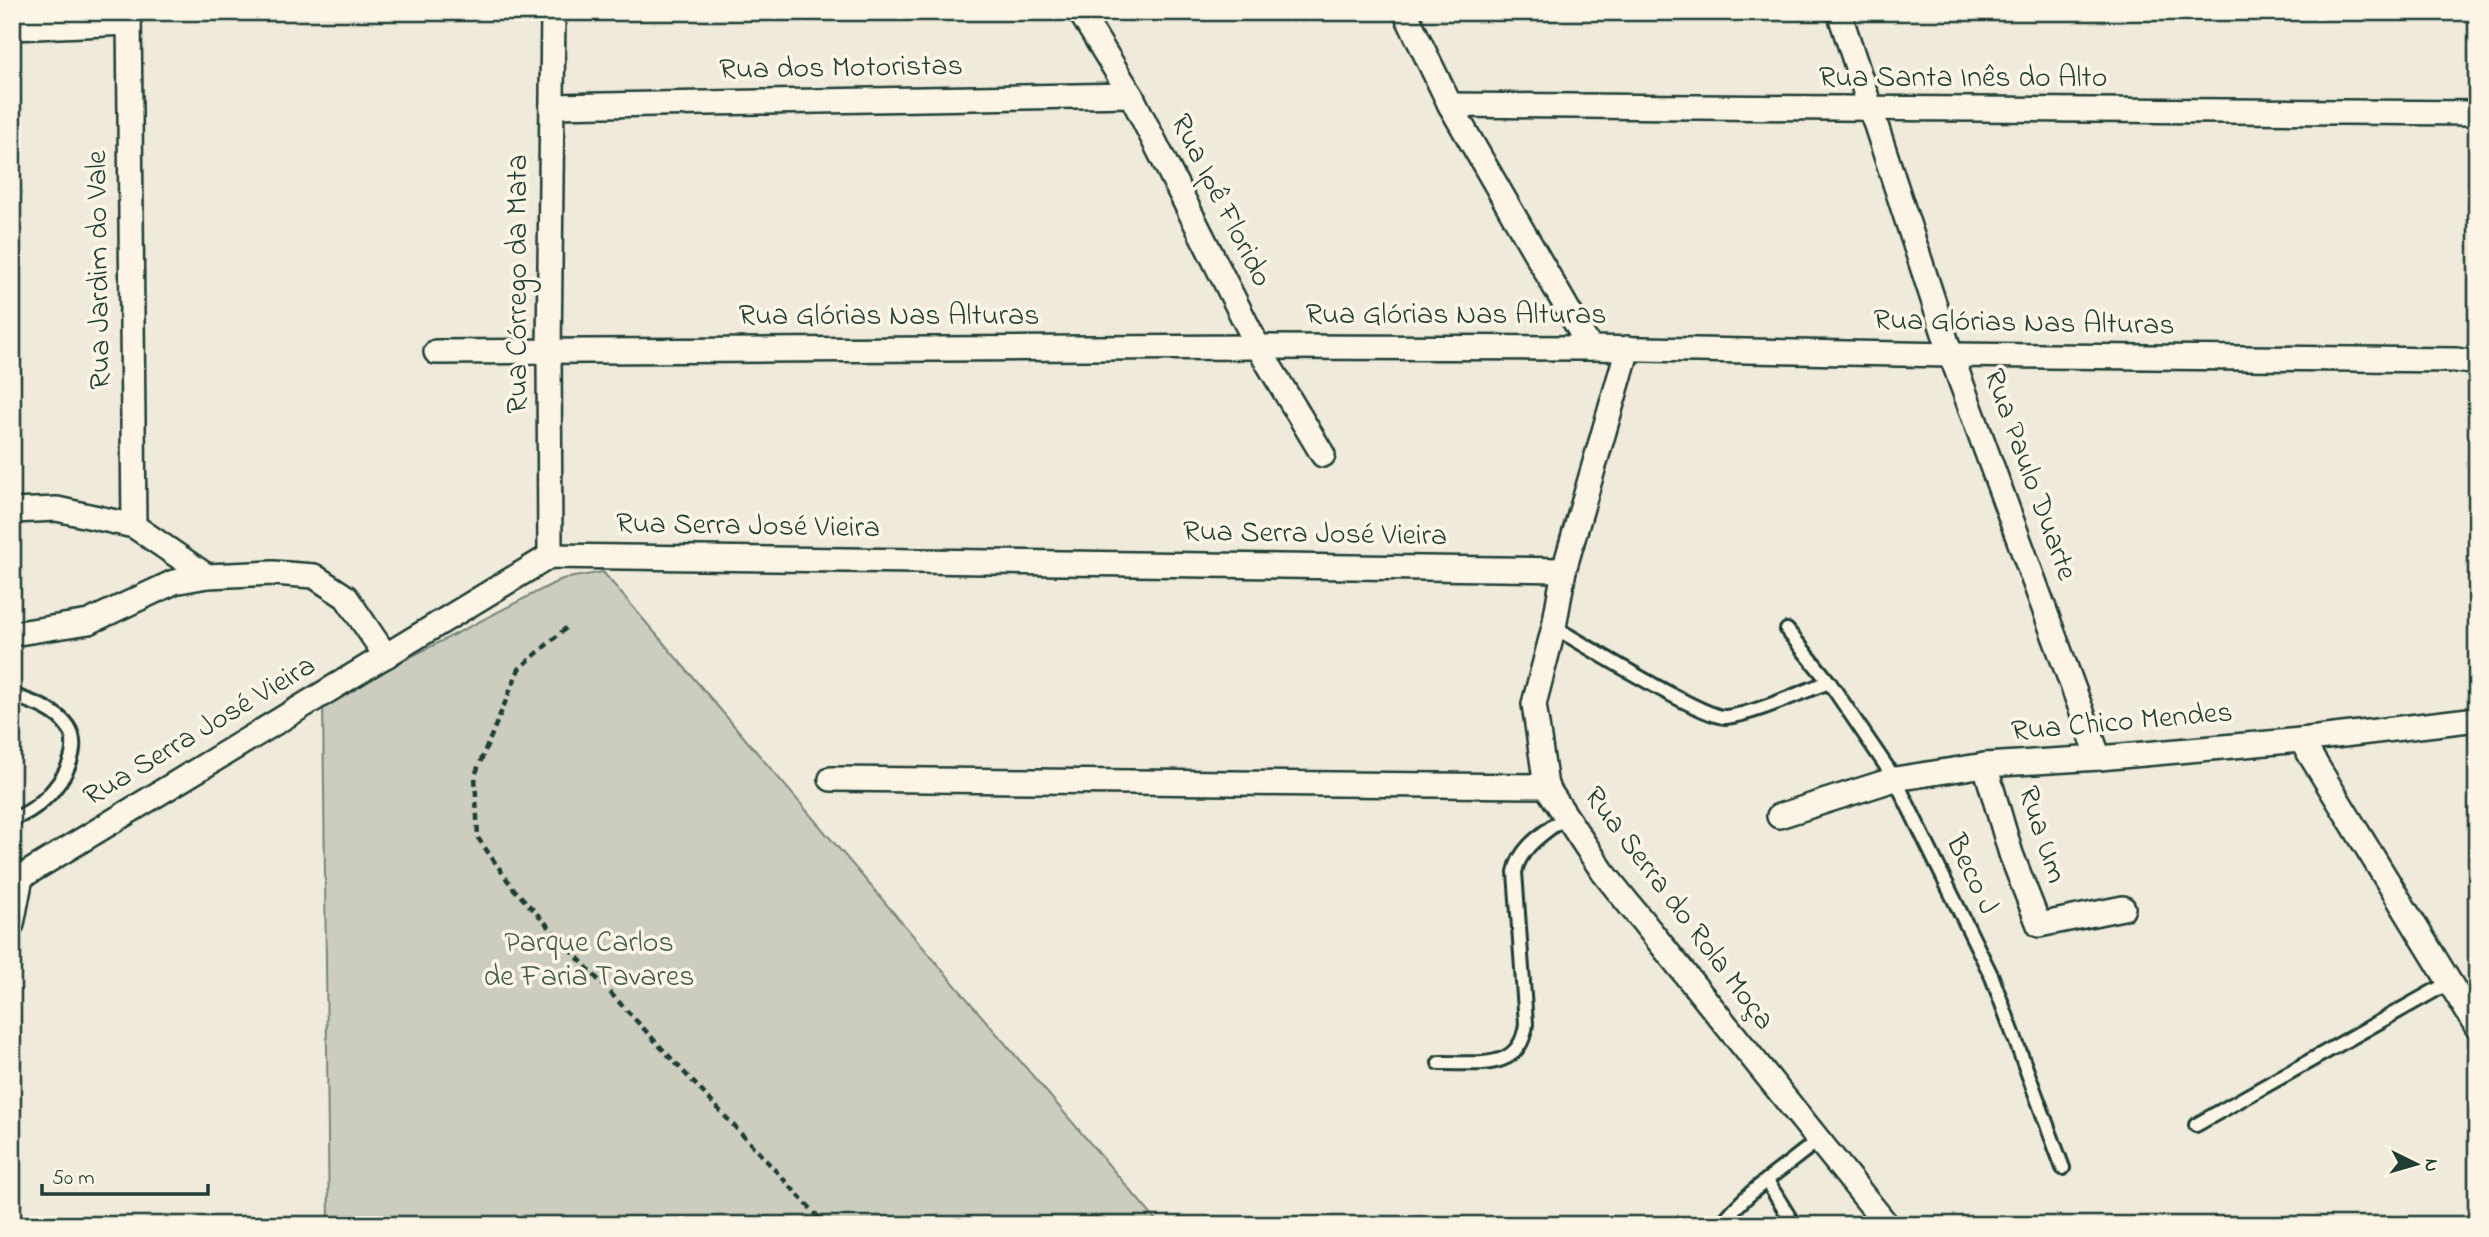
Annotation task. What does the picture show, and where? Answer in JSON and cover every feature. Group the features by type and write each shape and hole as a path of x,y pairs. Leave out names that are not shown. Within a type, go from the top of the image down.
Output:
{"street":[{"name":"Rua Córrego da Mata","path":"550,556 549,350 553,12"},
{"name":"Rua Ipê Florido","path":"1080,12 1131,95 1258,347 1323,455"},
{"path":"1405,12 1450,105 1590,348"},
{"name":"Rua Paulo Duarte","path":"1839,12 1951,355 2099,758"},
{"path":"12,28 129,18"},
{"name":"Rua Jardim do Vale","path":"129,18 134,526"},
{"name":"Rua dos Motoristas","path":"552,106 1131,95"},
{"name":"Rua Santa Inês do Alto","path":"1450,105 2477,113"},
{"name":"Rua Glórias Nas Alturas","path":"436,352 1258,347 1628,348 1951,355 2456,360 2477,363"},
{"name":"Rua Serra do Rola Moça","path":"1628,348 1564,570 1554,627 1534,704 1546,786 1603,872 1887,1225"},
{"path":"12,511 57,509 134,526 207,576"},
{"name":"Rua Serra José Vieira","path":"17,876 550,556 1564,570"},
{"path":"12,634 89,622 174,582 207,576 273,573 314,576 346,597 386,656"},
{"name":"Rua Chico Mendes","path":"1779,816 1895,779 1985,765 2301,740 2477,719"},
{"path":"2301,740 2477,1027"},
{"name":"Rua Um","path":"1985,765 2011,854 2039,925 2123,908"},
{"path":"831,779 1546,786"},
{"path":"12,924 17,876"}],"lane":[{"path":"1554,627 1683,701 1723,717 1770,704 1829,682"},
{"name":"Beco J","path":"1787,630 1829,682 1895,779 1992,977 2063,1168"},
{"path":"12,695 41,706 60,718 70,729 73,740 72,756 59,783 43,802 20,817 12,818"},
{"path":"1439,1063 1496,1062 1517,1051 1524,1039 1526,1024 1515,872 1517,861 1523,851 1566,816"},
{"path":"2196,1125 2450,982"},
{"path":"1721,1225 1730,1212 1818,1140"},
{"path":"1767,1181 1791,1223"}],"path":[{"path":"566,628 519,669 475,775 478,838 513,888 826,1225"}],"green space":[{"name":"Parque Carlos de Faria Tavares","path":"603,572 1160,1225 329,1225 323,702 562,579"}]}
